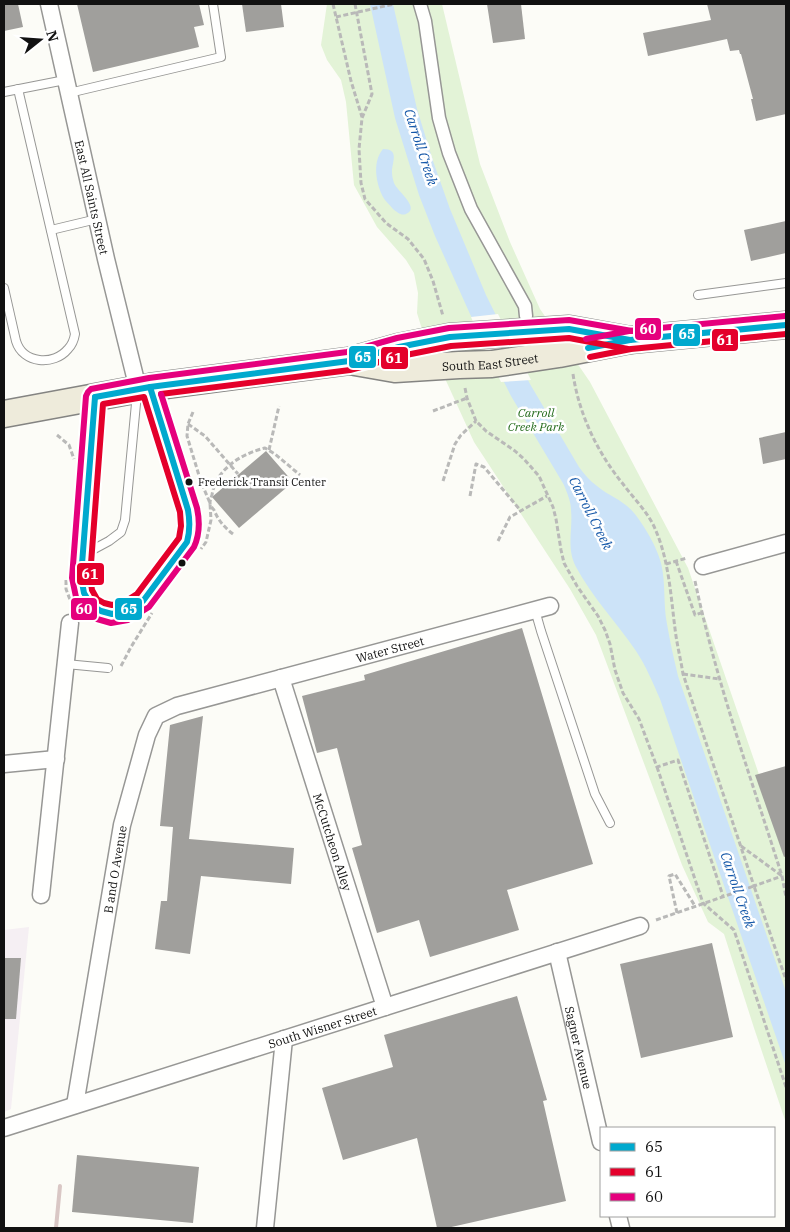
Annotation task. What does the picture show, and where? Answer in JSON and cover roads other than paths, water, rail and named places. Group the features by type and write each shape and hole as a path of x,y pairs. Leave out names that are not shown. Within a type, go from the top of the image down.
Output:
{"main road":[{"name":"South East Street","path":"4,414 144,388 350,362 399,346 450,337 479,336 519,324 569,329 630,340"},
{"name":"South East Street","path":"350,362 395,369 459,364 492,364 630,340 786,325"}],"street":[{"name":"East All Saints Street","path":"48,4 97,219 144,388"},
{"path":"420,4 425,21 439,118 449,153 472,209 525,306 519,324"},
{"path":"696,567 786,543"},
{"name":"Water Street","path":"231,691 543,608"},
{"path":"41,895 70,623"},
{"name":"McCutcheon Alley","path":"281,678 385,1007"},
{"name":"B and O Avenue","path":"75,1105 122,826 147,735 156,716 177,706 231,691"},
{"path":"4,764 56,759"},
{"name":"South Wisner Street","path":"4,1128 640,926"},
{"name":"Sagner Avenue","path":"557,952 600,1138"},
{"path":"264,1228 284,1039"}],"lane":[{"path":"4,92 18,89 67,86 221,57 214,4"},
{"path":"4,288 16,341 23,353 29,358 44,360 53,359 67,351 74,340 75,334 18,89"},
{"path":"51,230 97,219"},
{"path":"698,294 786,283"},
{"path":"83,555 121,532 125,520 144,388"},
{"path":"95,397 81,577 84,593 91,605 101,611 112,614 126,612 144,600 187,542 190,532 189,516 144,388"},
{"path":"543,608 541,631 596,794 610,823"},
{"path":"66,664 108,668"}],"water":[{"name":"Carroll Creek","path":"370,4 393,4 417,109 450,209 486,295 530,384 581,470 594,484 625,504 634,513 650,536 659,557 666,616 678,676 786,992 786,1066 660,699 636,651 589,589 576,567 571,553 571,507 564,485 511,396 470,314 435,236 419,195 395,118"},
{"path":"383,149 392,151 394,157 392,172 394,183 407,199 411,208 406,214 401,214 393,209 381,191 377,179 376,166"}],"railway":[{"path":"56,1228 60,1186"}],"place":[{"name":"Frederick Transit Center","path":"189,482"}],"park label":[{"name":"Carroll Creek Park","path":"536,419"}]}
